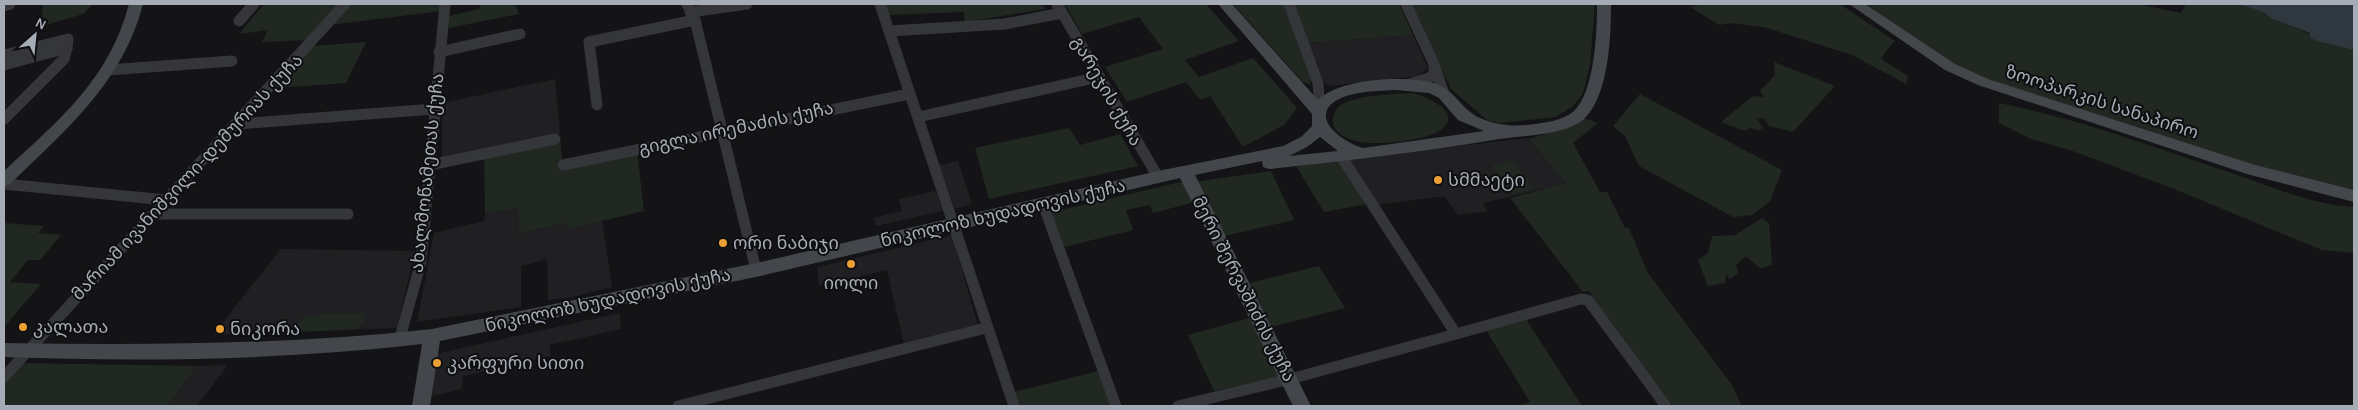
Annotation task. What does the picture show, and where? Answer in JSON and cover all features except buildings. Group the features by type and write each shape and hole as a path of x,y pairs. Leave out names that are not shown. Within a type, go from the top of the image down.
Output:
{"main road":[{"path":"4,180 62,125 102,80 123,44 135,14 136,4"},
{"path":"1225,4 1298,85 1320,118"},
{"path":"1298,85 1336,94 1416,85 1444,94 1459,112 1476,122 1492,128 1526,130 1549,127 1572,119 1580,114 1586,106 1593,90 1600,56 1604,4"},
{"name":"ზოოპარკის სანაპირო","path":"1856,4 1950,67 1983,82 2254,170 2354,196"},
{"name":"ნიკოლოზ ხუდადოვის ქუჩა","path":"4,350 283,349 399,341 432,336 756,270 1158,177 1286,151 1303,144 1314,134 1330,99 1336,94"},
{"path":"1440,144 1455,133 1459,126 1459,112"},
{"name":"ნიკოლოზ ხუდადოვის ქუჩა","path":"1320,118 1326,136 1333,142 1345,148 1366,154"},
{"name":"ნიკოლოზ ხუდადოვის ქუჩა","path":"1194,171 1366,154 1526,130"},
{"path":"1286,151 1322,144 1329,146 1332,149 1332,153 1320,159"},
{"name":"მერი შერვაშიძის ქუჩა","path":"1194,171 1302,406"},
{"path":"421,406 432,336"}],"street":[{"path":"4,6 10,4"},
{"path":"239,22 254,4"},
{"name":"მარიამ ივანიშვილი-დემურიას ქუჩა","path":"4,377 345,4"},
{"name":"ახალმოწამეთას ქუჩა","path":"399,341 421,262 439,52 445,4"},
{"path":"597,105 589,42 691,12 747,4"},
{"path":"880,4 954,224 986,328 1014,406"},
{"path":"1289,4 1319,90 1320,118"},
{"path":"1406,4 1434,64 1444,94"},
{"path":"889,30 1005,24 1060,8"},
{"name":"გარეჯის ქუჩა","path":"1060,8 1158,177"},
{"path":"691,12 756,270"},
{"path":"439,52 520,34"},
{"path":"4,55 68,39 68,48 64,59 4,118"},
{"path":"4,65 68,48"},
{"path":"108,70 232,61"},
{"path":"1404,85 1429,78 1434,74 1434,64"},
{"path":"918,117 1100,77"},
{"name":"გიგლა ირემაძის ქუჩა","path":"562,165 909,94"},
{"path":"237,124 434,109"},
{"path":"430,165 555,139"},
{"path":"1341,156 1456,334"},
{"path":"4,184 166,200"},
{"path":"1043,204 1116,406"},
{"path":"153,214 348,214"},
{"path":"1178,406 1193,404 1290,379 1581,299 1588,300 1666,406"},
{"path":"678,406 986,328"}],"shaded area":[{"path":"42,4 93,4 83,14 43,26"},
{"path":"264,4 341,4 309,40 262,42 268,30 239,34"},
{"path":"349,4 441,4 441,11 329,25"},
{"path":"480,4 515,4 519,14 449,28 449,16 479,9"},
{"path":"884,4 1042,4 1045,9 965,22 964,12 888,15"},
{"path":"1065,4 1206,4 1239,41 1185,60 1199,77 1253,58 1297,108 1284,125 1243,147 1210,96 1200,100 1186,82 1127,102 1105,67 1163,49 1139,17 1082,34"},
{"path":"1233,4 1283,4 1311,79 1310,85 1302,81"},
{"path":"1294,4 1399,4 1413,35 1309,43"},
{"path":"1412,4 1595,4 1590,65 1583,93 1573,106 1556,117 1500,123 1488,121 1451,89"},
{"path":"1705,4 1840,4 1895,41 1881,59 1908,76 1906,84 1852,55 1764,27 1731,23 1719,25 1690,7"},
{"path":"1866,4 2139,4 2181,13 2186,4 2240,4 2264,12 2272,19 2310,34 2323,43 2354,50 2354,192 2291,177 2003,86 1963,69 1931,51"},
{"path":"2240,4 2354,4 2354,50 2316,41 2310,37 2310,33 2272,19 2263,12"},
{"path":"1413,35 1427,66 1424,72 1417,76 1331,86 1325,84 1309,43"},
{"path":"366,42 346,83 275,88 311,46"},
{"path":"1774,62 1835,86 1793,132 1769,126 1763,118 1757,119 1763,128 1758,131 1751,128 1744,131 1721,122 1753,96 1764,97 1760,91 1775,75"},
{"path":"555,79 560,134 442,159 442,103"},
{"path":"1413,93 1435,102 1447,113 1446,125 1439,131 1415,139 1368,143 1349,139 1335,129 1333,124 1334,114 1339,106 1344,103 1372,96"},
{"path":"1640,94 1782,170 1770,201 1753,215 1733,217 1639,166 1625,136 1613,126"},
{"path":"1999,103 2058,117 2146,144 2308,199 2339,206 2354,207 2354,253 2322,250 2174,189 2070,150 2031,139 1999,123"},
{"path":"1583,118 1598,123 1573,143 1600,192 1607,192 1625,228 1629,228 1648,273 1732,385 1742,406 1673,406 1593,296 1589,291 1583,292 1510,198 1566,183 1529,139 1558,130"},
{"path":"1069,128 1080,145 1120,134 1138,166 989,199 975,148"},
{"path":"1528,138 1567,183 1483,203 1487,211 1458,215 1444,196 1377,205 1347,159"},
{"path":"560,139 563,168 637,151 644,211 569,229 568,223 519,233 518,208 485,213 484,157"},
{"path":"1339,160 1367,204 1324,212 1296,166"},
{"path":"1512,160 1534,188 1513,194 1492,165"},
{"path":"958,161 972,204 955,209 939,165"},
{"path":"1271,171 1294,220 1224,236 1194,182"},
{"path":"1185,181 1195,202 1153,213 1150,205 1126,210 1133,230 1064,247 1052,212"},
{"path":"936,191 942,211 876,226 874,218 902,211 899,199"},
{"path":"518,208 519,233 569,223 569,229 602,221 612,287 568,298 548,300 547,259 521,266 521,307 417,322 434,233 484,221 485,213"},
{"path":"1762,218 1769,223 1772,264 1761,269 1746,256 1736,265 1738,273 1730,279 1726,274 1725,283 1708,286 1698,260 1708,253 1712,236 1735,235"},
{"path":"4,223 44,226 38,233 61,235 40,260 28,260 10,282 41,284 4,327"},
{"path":"952,235 978,326 904,344 887,270 819,286 817,267"},
{"path":"281,249 415,251 397,328 213,335"},
{"path":"1319,266 1345,308 1271,327 1250,283"},
{"path":"363,313 366,317 358,329 299,332 296,329 305,318 314,315"},
{"path":"620,313 621,329 550,345 550,356 463,376 462,389 432,396 435,354"},
{"path":"1253,317 1284,376 1214,391 1188,335"},
{"path":"1526,319 1582,406 1515,406 1530,402 1486,330"},
{"path":"21,363 197,366 167,406 4,406 4,382"},
{"path":"228,365 197,406 167,406 197,366"},
{"path":"1099,371 1111,406 1019,406 1014,392"}],"place":[{"name":"სმმაეტი","path":"1438,180"},
{"name":"ორი ნაბიჯი","path":"723,243"},
{"name":"იოლი","path":"851,264"},
{"name":"კალათა","path":"23,327"},
{"name":"ნიკორა","path":"220,329"},
{"name":"კარფური სითი","path":"437,363"}]}
